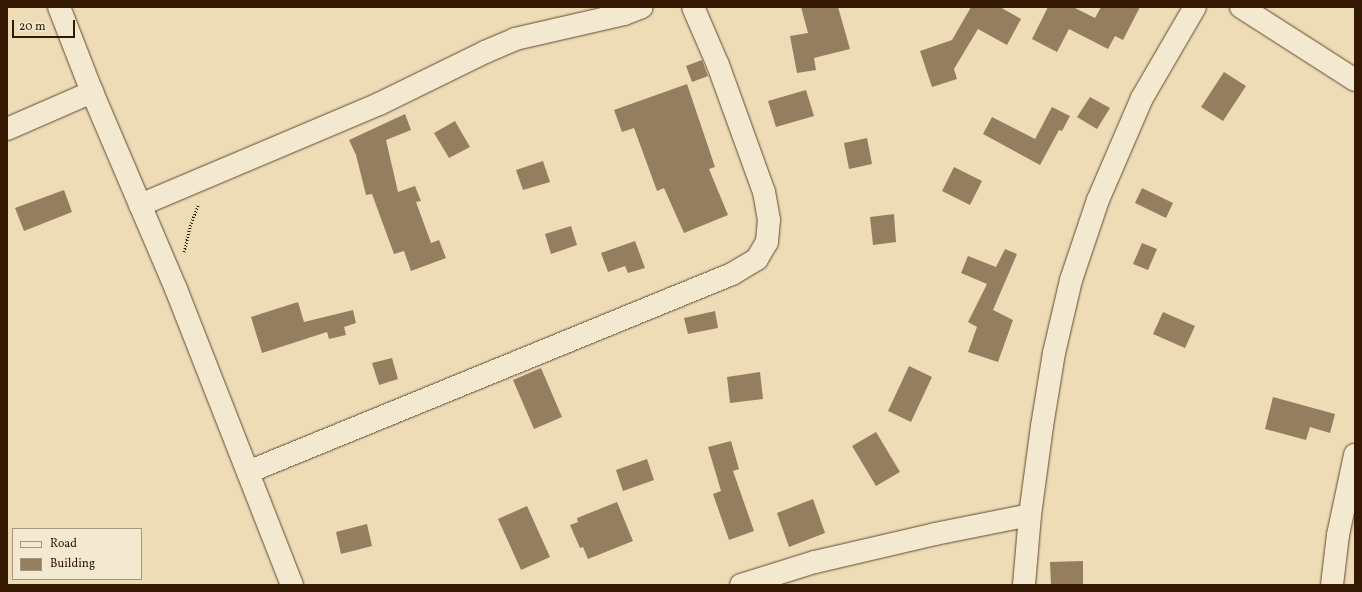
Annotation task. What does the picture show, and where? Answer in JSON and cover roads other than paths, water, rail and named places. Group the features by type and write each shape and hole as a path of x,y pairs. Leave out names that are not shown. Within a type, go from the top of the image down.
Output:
{"street":[{"path":"59,7 92,92 176,289 292,585"},
{"path":"140,205 379,104 485,52 515,39 624,14 642,7"},
{"path":"248,472 732,274 757,259 767,242 769,220 764,192 718,65 693,7"},
{"path":"1024,585 1030,515 1053,361 1071,280 1098,200 1142,98 1195,7"},
{"path":"1241,7 1355,80"},
{"path":"7,129 92,92"},
{"path":"1332,585 1338,535 1355,455"},
{"path":"741,585 815,562 935,534 1030,515"}]}
